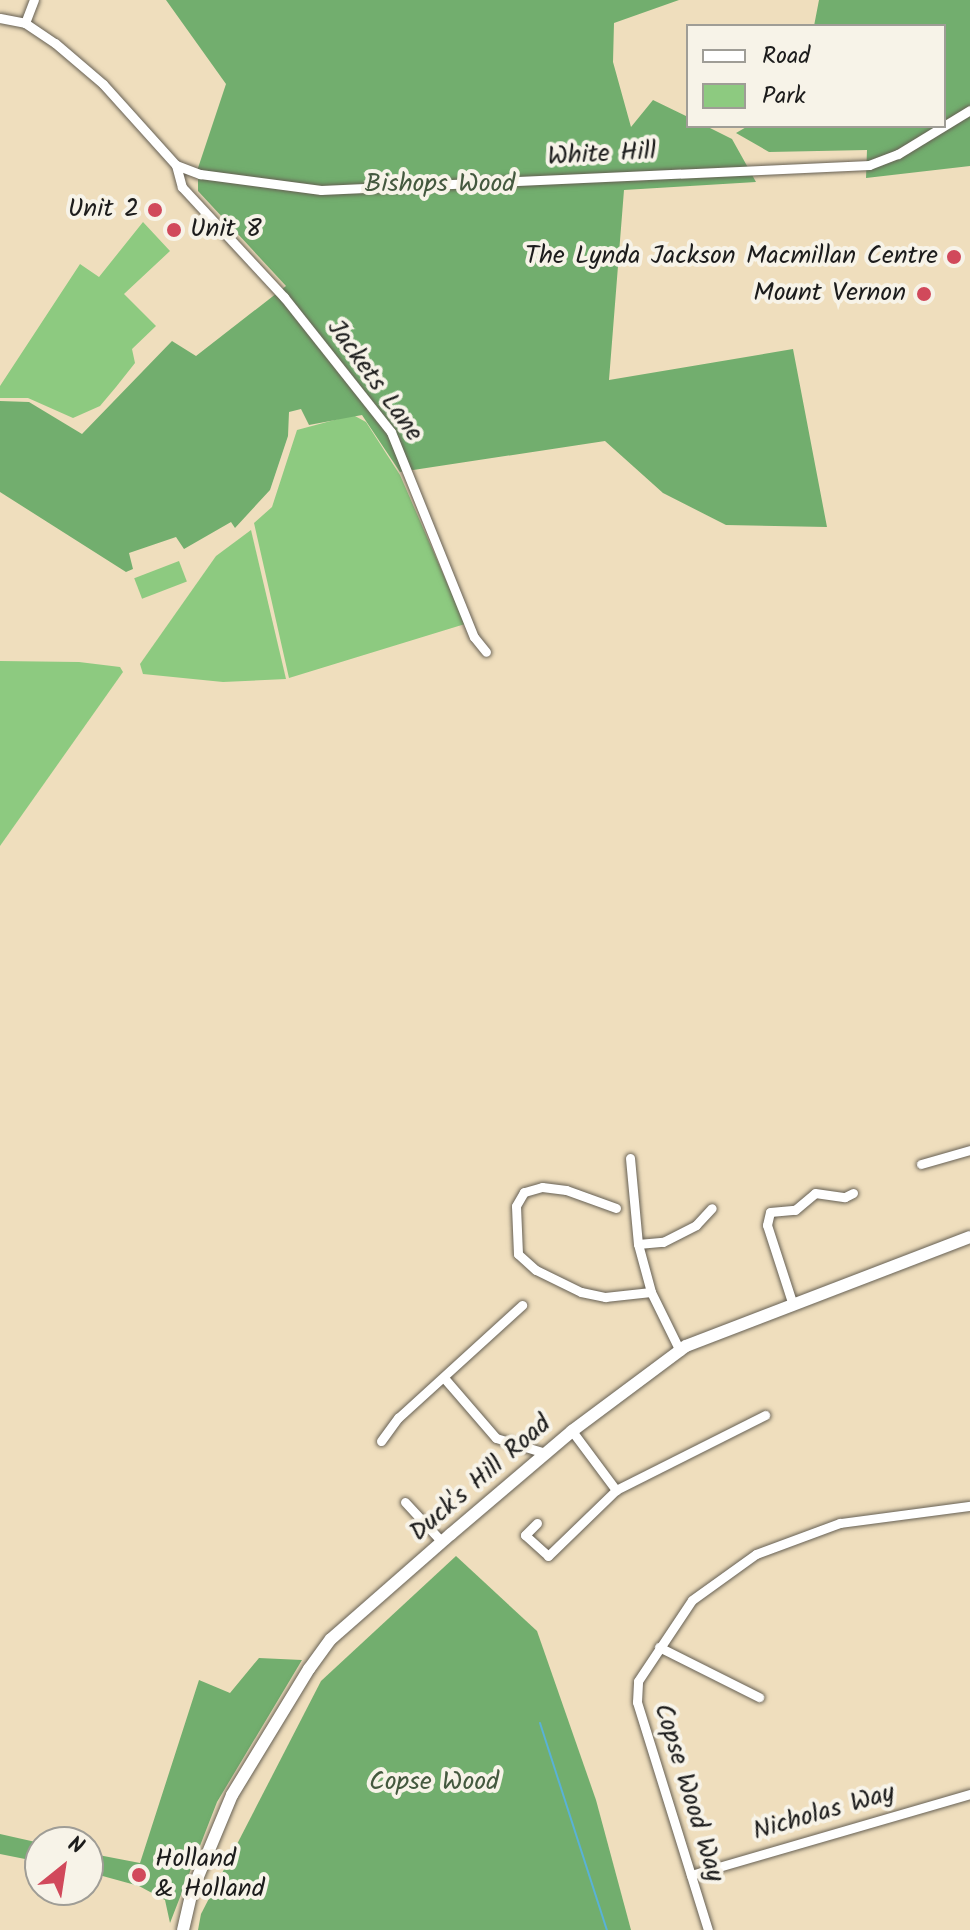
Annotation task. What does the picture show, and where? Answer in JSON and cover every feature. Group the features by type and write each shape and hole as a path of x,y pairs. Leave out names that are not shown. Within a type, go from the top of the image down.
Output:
{"main road":[{"name":"Duck's Hill Road","path":"183,1930 192,1891 232,1795 309,1669 331,1639 545,1453 680,1351 792,1302 970,1237"}],"street":[{"path":"0,18 25,23 34,0"},
{"name":"Jackets Lane","path":"25,23 103,84 176,165 182,187 284,297 391,432 474,637 486,652"},
{"name":"White Hill","path":"946,125 970,110"},
{"name":"White Hill","path":"176,165 200,174 371,192 612,175 843,168 898,154 941,128"},
{"path":"921,1164 970,1150"},
{"path":"630,1158 638,1244 651,1292 680,1351"},
{"path":"616,1208 566,1190 542,1187 524,1192 516,1206 518,1254 536,1270 581,1292 605,1297 651,1292"},
{"path":"792,1302 767,1225 770,1212 795,1210 815,1193 845,1197 853,1193"},
{"path":"638,1244 663,1242 696,1225 712,1208"},
{"path":"381,1441 398,1418 445,1379 522,1305"},
{"path":"445,1379 496,1438 545,1453"},
{"path":"537,1523 525,1535 548,1556 616,1490 765,1415"},
{"path":"572,1431 616,1490"},
{"path":"405,1502 442,1542"},
{"name":"Copse Wood Way","path":"708,1930 635,1691 659,1647 692,1600 756,1554 840,1523 970,1506"},
{"path":"659,1647 759,1697"},
{"name":"Nicholas Way","path":"691,1875 970,1794"}],"green space":[{"name":"Bishops Wood","path":"166,0 679,0 614,23 613,62 631,127 653,100 686,116 686,128 710,128 732,139 756,182 624,190 609,380 793,349 827,527 726,525 663,493 605,441 400,472 362,415 309,425 301,409 289,412 288,436 270,490 235,528 231,522 184,549 176,537 129,553 133,569 126,572 0,492 0,401 29,402 82,434 172,341 196,356 286,286 198,191 198,168 226,84"},
{"path":"819,0 970,0 970,166 866,178 867,150 769,152 736,133 745,128 946,128 946,24 814,24"},
{"path":"143,222 170,251 124,294 156,326 132,349 135,363 116,387 100,406 73,418 28,398 0,398 0,386 80,264 99,277"},
{"path":"353,415 366,422 400,475 465,624 289,678 254,523 272,507 297,430"},
{"path":"251,530 286,679 223,682 143,674 140,664 216,556"},
{"path":"179,561 187,582 142,599 134,578"},
{"path":"0,661 79,662 120,667 123,672 0,846"},
{"name":"Copse Wood","path":"456,1556 537,1631 596,1800 631,1930 198,1930 201,1914 321,1681"},
{"path":"259,1658 302,1660 217,1802 170,1923 165,1900 139,1886 104,1876 104,1856 140,1863 199,1680 230,1693"},
{"path":"0,1834 24,1839 24,1859 0,1854"}],"waterway":[{"path":"540,1723 607,1930"}],"place":[{"name":"Unit 2","path":"155,210"},
{"name":"Unit 8","path":"174,230"},
{"name":"The Lynda Jackson Macmillan Centre","path":"954,257"},
{"name":"Mount Vernon","path":"924,294"},
{"name":"Holland & Holland","path":"139,1875"}]}
